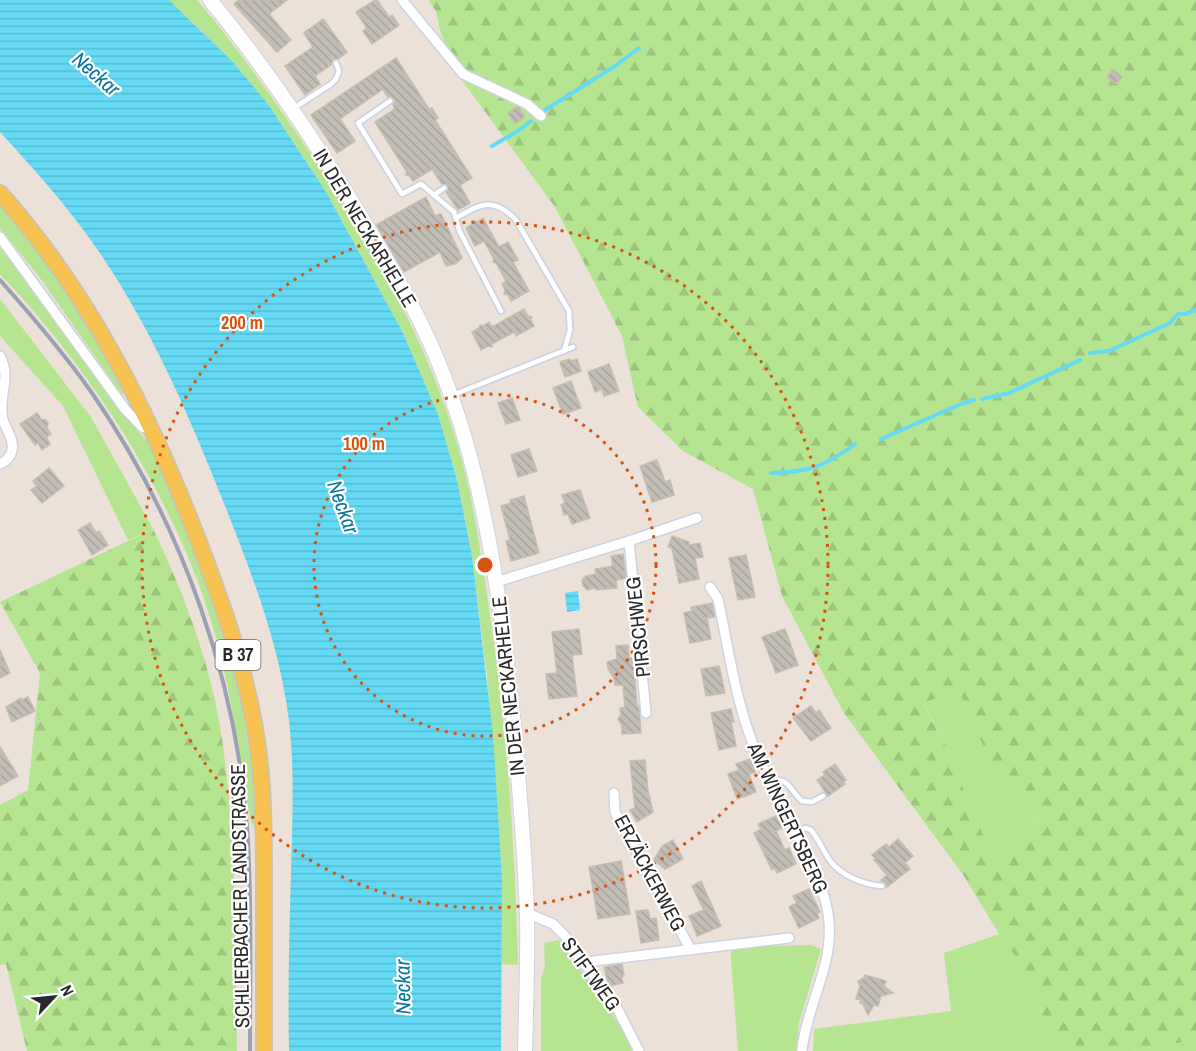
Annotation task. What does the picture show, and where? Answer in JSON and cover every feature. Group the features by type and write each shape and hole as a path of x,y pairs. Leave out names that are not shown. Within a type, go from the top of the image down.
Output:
{"main road":[{"name":"IN DER NECKARHELLE","path":"210,0 292,110 334,173 420,320 452,395 481,506 496,582 508,665 517,754 527,913 525,1051"},
{"name":"SCHLIERBACHER LANDSTRASSE","path":"0,193 33,231 76,293 123,373 179,490 217,588 240,662 257,740 264,812 264,1051"}],"street":[{"path":"402,0 463,74 527,104 541,116"},
{"path":"0,237 125,409 142,428 151,430"},
{"path":"0,356 6,374 2,418 13,446 10,455 0,464"},
{"path":"496,582 697,518"},
{"name":"PIRSCHWEG","path":"629,541 646,713"},
{"name":"AM WINGERTSBERG","path":"710,587 718,599 745,722 758,757 822,888 827,906 830,924 828,952 802,1051"},
{"name":"ERZÄCKERWEG","path":"614,793 615,812 691,950"},
{"name":"STIFTWEG","path":"527,913 553,924 564,934 628,1027 639,1051"},
{"name":"ERZÄCKERWEG","path":"585,962 789,938"}],"lane":[{"path":"292,110 336,79 339,71 336,63"},
{"path":"390,101 358,123 402,194 421,183 454,212 459,230 501,310"},
{"path":"434,195 444,188"},
{"path":"456,218 484,204 508,211 516,220 568,311 570,330 564,351"},
{"path":"452,395 573,347"},
{"path":"770,781 782,780 788,783 802,801 812,802 823,796"},
{"path":"795,832 806,828 811,830 831,862 839,870 872,885 882,886"}],"green space":[{"path":"169,0 197,0 249,66 323,172 395,292 434,377 450,420 474,511 499,682 512,823 518,965 501,964 502,879 487,676 472,556 457,480 438,414 402,331 326,192 268,104 232,61"},
{"path":"428,0 1196,0 1196,1051 1183,1051 1183,1042 1131,1051 1055,1051 1026,971 999,934 964,876 844,713 782,596 753,489 683,451 638,407 622,336 555,207 453,68 436,11","holes":["957,687 995,772 1039,820 1011,860 1005,854 993,858 950,754 924,704"]},
{"path":"0,206 42,253 81,311 124,391 122,395 38,275 0,228"},
{"path":"0,247 125,416 152,447 190,532 237,677 253,774 257,828 251,823 221,657 206,604 186,552 135,452 104,404 72,358 0,274"},
{"path":"0,299 91,417 153,529 128,540 63,406 0,336"},
{"path":"153,529 175,578 203,654 221,732 233,851 237,1051 27,1051 6,964 0,965 0,805 28,790 40,673 0,602"},
{"path":"957,687 995,772 1039,820 1011,860 993,858 950,754 924,703"},
{"path":"999,934 1026,971 1055,1051 813,1051 814,1029 951,1011 944,953"},
{"path":"559,940 621,1027 632,1051 541,1051 541,979 545,966 544,943"},
{"path":"811,945 821,949 799,1023 797,1051 738,1051 730,947"},
{"path":"1183,1042 1183,1051 1131,1051"}],"water":[{"name":"Neckar","path":"0,0 169,0 232,61 268,104 326,192 402,331 438,414 457,480 472,556 493,735 502,879 501,1051 289,1051 292,760 285,694 273,640 247,562 213,476 150,336 90,239 58,198 0,132"},
{"path":"578,591 580,610 567,612 565,593"}],"building":[{"path":"239,0 287,0 269,14 291,40 277,52 234,4"},
{"path":"375,0 389,17 392,15 399,25 372,44 363,31 367,28 356,12"},
{"path":"323,19 347,52 333,60 332,64 315,76 320,84 305,95 285,66 313,47 304,33"},
{"path":"396,58 429,109 432,108 438,118 435,120 472,178 460,185 470,203 458,210 446,192 448,186 442,184 432,169 413,181 409,175 406,175 407,172 375,122 395,109 394,99 388,97 383,89 340,119 355,141 337,153 311,115"},
{"path":"1113,69 1122,77 1116,84 1107,77"},
{"path":"517,107 525,116 515,124 508,113"},
{"path":"426,197 435,216 441,214 462,258 455,264 446,266 440,252 404,272 376,225"},
{"path":"483,218 499,247 508,242 518,260 513,262 529,291 511,301 508,295 504,294 502,284 506,281 496,263 493,262 494,259 484,241 475,246 466,228 474,221 477,222"},
{"path":"524,309 528,316 532,317 534,326 516,336 514,332 492,344 492,347 488,346 481,350 472,332 480,325 483,326 489,322 492,327"},
{"path":"570,359 571,361 577,359 581,371 565,377 560,362"},
{"path":"609,364 619,391 604,396 602,389 595,392 588,372"},
{"path":"571,381 581,408 563,414 553,388"},
{"path":"512,398 520,420 506,424 498,403"},
{"path":"37,413 48,423 47,428 51,434 46,437 50,444 42,450 38,443 35,445 20,424"},
{"path":"529,449 537,471 518,477 511,455"},
{"path":"657,460 665,482 670,480 674,495 652,502 640,466"},
{"path":"49,468 64,486 42,503 31,490 37,486 33,481"},
{"path":"580,490 590,518 572,524 568,514 564,515 561,505 565,503 562,495"},
{"path":"524,496 539,553 511,561 506,541 510,540 501,506 511,503 510,500"},
{"path":"90,523 96,533 99,531 108,545 92,555 78,530"},
{"path":"672,536 689,542 689,545 700,543 703,557 695,558 699,579 679,583 672,548 668,547"},
{"path":"623,554 626,578 616,580 617,588 587,590 583,586 582,580 586,576 596,574 595,569 613,566 611,556"},
{"path":"746,555 755,597 738,600 729,558"},
{"path":"712,603 715,617 707,618 711,639 690,643 684,613 692,611 691,607"},
{"path":"579,629 582,654 572,655 577,696 549,699 546,674 557,673 552,632"},
{"path":"785,629 798,665 776,673 762,637"},
{"path":"628,645 629,658 633,658 641,733 622,734 622,726 618,719 621,715 620,708 625,708 623,685 615,685 607,662 617,659 616,646"},
{"path":"0,650 10,673 0,678"},
{"path":"719,666 725,693 706,696 701,669"},
{"path":"28,697 35,711 12,722 6,707 21,698 22,700"},
{"path":"811,706 816,713 819,710 831,728 811,741 793,718"},
{"path":"731,709 736,746 719,750 711,713"},
{"path":"0,747 18,776 0,786"},
{"path":"750,759 755,772 749,774 756,792 737,799 728,774 739,770 736,764"},
{"path":"645,760 653,812 637,822 630,810 635,808 630,761"},
{"path":"835,764 846,780 843,782 845,784 828,796 817,780 825,775 823,772"},
{"path":"778,815 784,827 776,831 785,850 789,848 796,864 777,873 775,868 772,870 754,833 761,829 758,824"},
{"path":"898,839 913,856 905,863 910,869 887,887 881,880 887,875 872,855 886,844 889,847"},
{"path":"673,840 683,859 665,869 654,860 662,846"},
{"path":"621,861 630,914 598,919 589,867"},
{"path":"701,881 721,926 697,936 689,916 704,910 692,886"},
{"path":"809,889 820,912 817,914 819,918 799,928 789,907 797,903 793,896"},
{"path":"648,910 650,919 656,918 659,940 641,943 636,911"},
{"path":"622,964 623,983 609,986 604,967"},
{"path":"865,975 886,981 884,986 893,993 881,996 878,1006 874,1005 868,1015 863,1004 860,1003 861,1000 856,999 860,986 858,981"}],"waterway":[{"path":"545,110 615,66 639,48"},
{"path":"492,146 531,121"},
{"path":"1090,353 1109,351 1170,323 1178,314 1196,310"},
{"path":"982,399 1009,393 1080,360"},
{"path":"881,439 974,400"},
{"path":"771,473 816,467 855,444"}],"railway":[{"path":"0,280 70,364 124,443 179,551 200,607 218,665 232,723 242,782 250,894 250,1051"}]}
